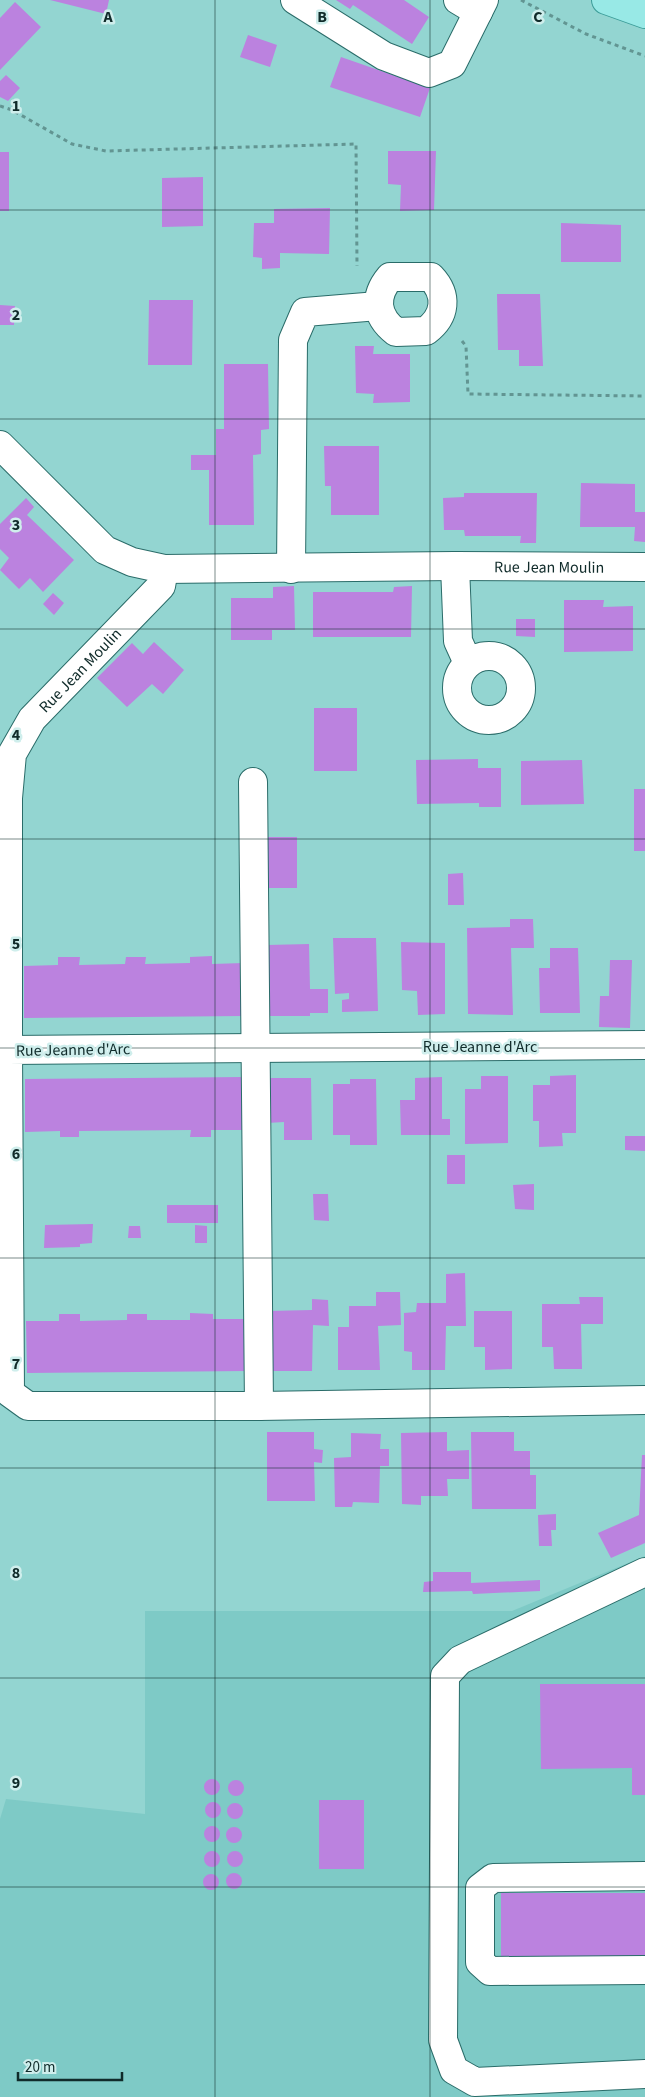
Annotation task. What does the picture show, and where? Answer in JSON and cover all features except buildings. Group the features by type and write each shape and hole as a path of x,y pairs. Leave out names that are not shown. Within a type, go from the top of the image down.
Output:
{"main road":[{"path":"606,0 645,14"}],"street":[{"path":"295,0 384,56 429,73 452,64 473,4"},
{"path":"291,569 293,340 305,312 368,306 379,295 390,277 431,277 438,284 442,294 443,305 441,316 426,331 396,332 381,316 368,306"},
{"name":"Rue Jean Moulin","path":"0,445 105,550 132,562 164,570 455,566 645,567"},
{"path":"455,566 458,641 468,663"},
{"name":"Rue Jean Moulin","path":"8,1050 8,798 12,754 32,718 161,586 164,570"},
{"path":"253,782 259,1406"},
{"name":"Rue Jeanne d'Arc","path":"645,1045 8,1050 10,1393 28,1406 259,1406 645,1400"},
{"path":"645,1572 460,1660 445,1676 443,2030 443,2040 454,2070 475,2082 645,2074"},
{"path":"645,1876 494,1878 480,1888 480,1962 490,1971 645,1970"}],"path":[{"path":"521,0 586,34 645,56"},
{"path":"0,106 12,110 72,144 106,152 356,144 368,306"},
{"path":"441,316 466,346 468,394 645,396"}],"shaded area":[{"path":"645,1556 645,2097 0,2097 0,1819 6,1799 145,1814 145,1611 512,1611"}]}
